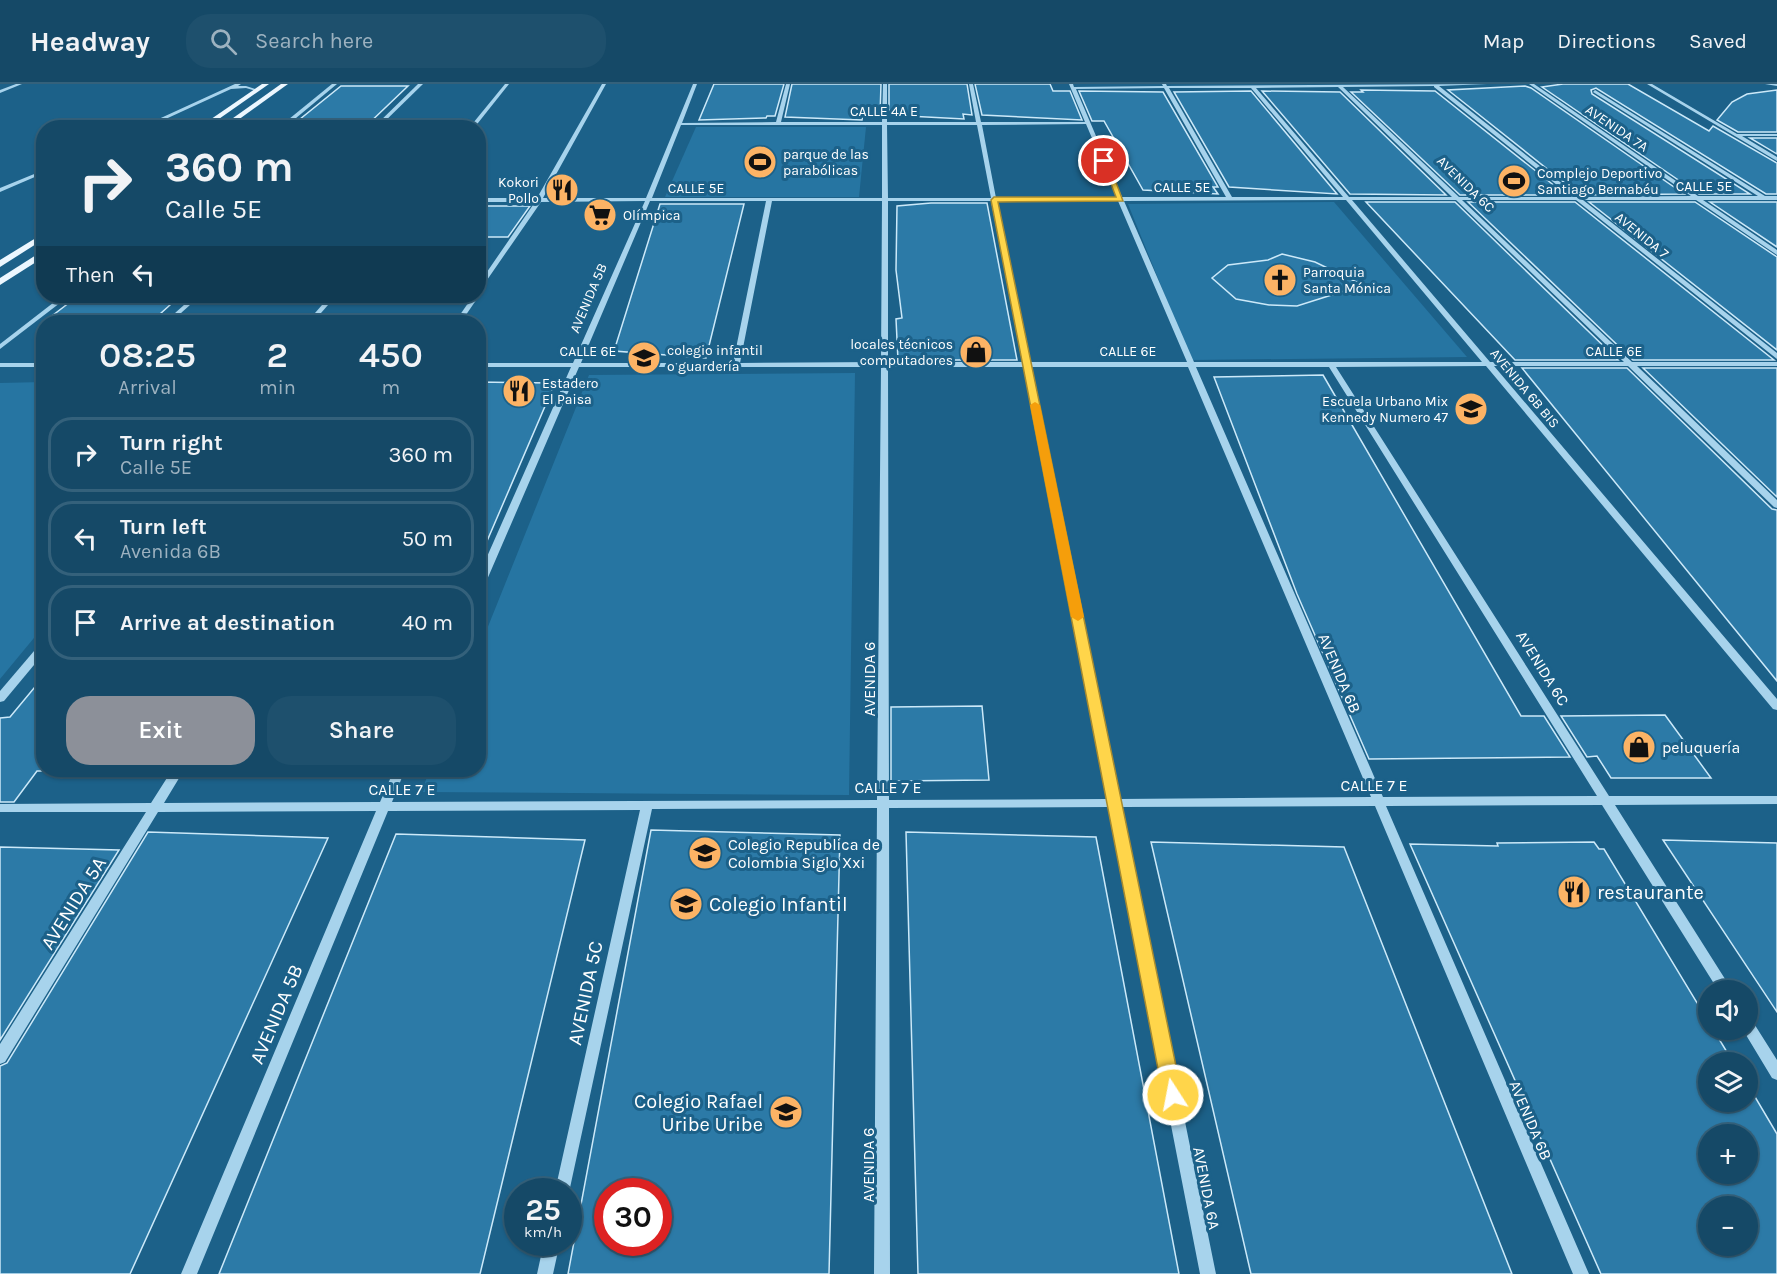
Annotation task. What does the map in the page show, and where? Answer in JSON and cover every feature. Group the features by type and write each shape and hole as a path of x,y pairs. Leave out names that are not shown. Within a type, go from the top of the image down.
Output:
{"main road":[{"path":"213,120 266,84"},
{"path":"233,120 285,84"},
{"path":"0,264 36,240"},
{"path":"0,282 36,259"}],"street":[{"path":"0,92 20,84"},
{"path":"159,120 239,84"},
{"path":"290,120 335,84"},
{"path":"383,120 421,84"},
{"path":"478,120 507,84"},
{"path":"486,279 539,200 604,84"},
{"name":"AVENIDA 5B","path":"486,572 578,365 680,124 694,84"},
{"path":"778,123 788,84"},
{"name":"AVENIDA 6","path":"882,1274 885,84"},
{"name":"AVENIDA 6A","path":"971,84 1208,1274"},
{"path":"1072,86 1301,85 1340,87 1485,84"},
{"name":"AVENIDA 7A","path":"1531,84 1777,254"},
{"path":"1649,84 1777,159"},
{"path":"1767,84 1777,85"},
{"name":"AVENIDA 6B","path":"1072,86 1581,1274"},
{"path":"1165,86 1230,199"},
{"name":"AVENIDA 7","path":"1436,86 1777,357"},
{"path":"226,90 246,87 256,90"},
{"name":"AVENIDA 6B BIS","path":"1253,87 1777,706"},
{"name":"AVENIDA 6C","path":"1340,87 1777,505"},
{"path":"1595,91 1764,198"},
{"name":"CALLE 4A E","path":"680,124 1088,123"},
{"path":"1737,135 1777,135"},
{"path":"0,190 36,174"},
{"name":"CALLE 5E","path":"486,200 1777,198"},
{"path":"736,365 769,200"},
{"path":"41,315 57,303"},
{"path":"176,315 189,303"},
{"path":"316,315 327,303"},
{"path":"0,347 36,319"},
{"name":"AVENIDA 6C","path":"1331,364 1719,980"},
{"name":"CALLE 6E","path":"486,365 1777,364"},
{"path":"0,365 36,365"},
{"path":"0,698 36,655"},
{"name":"AVENIDA 5A","path":"0,1056 174,777"},
{"name":"AVENIDA 5B","path":"189,1274 396,777"},
{"name":"CALLE 7 E","path":"0,808 1777,800"},
{"name":"AVENIDA 5C","path":"566,1178 647,805"},
{"path":"1757,1040 1777,1073"},
{"path":"545,1274 549,1256"}],"shaded area":[{"path":"696,127 866,127 859,197 665,197"},
{"path":"1334,202 1467,357 1191,360 1128,204"},
{"path":"855,373 849,795 421,792 427,777 486,777 486,632 589,375"},
{"path":"36,382 36,635 0,679 0,383"}],"building":[{"path":"714,84 784,84 775,116 699,120"},
{"path":"792,84 881,84 880,115 863,114 862,120 785,117"},
{"path":"889,84 967,84 972,115 963,114 964,119 889,115"},
{"path":"975,84 1050,84 1053,91 1070,91 1082,120 982,115"},
{"path":"1563,84 1628,84 1709,131 1713,126 1777,163 1777,194 1766,194 1596,88 1591,90 1592,94 1750,194 1699,194 1542,87"},
{"path":"341,86 408,86 372,120 299,120"},
{"path":"1525,86 1684,194 1580,195 1448,90"},
{"path":"1361,90 1435,91 1566,195 1460,195 1351,92 1363,92"},
{"path":"1777,90 1777,132 1738,132 1717,120 1732,102 1747,94"},
{"path":"1079,91 1163,92 1218,187 1213,187 1218,194 1143,190 1104,121 1092,121"},
{"path":"1251,91 1337,194 1229,187 1174,92"},
{"path":"1262,91 1340,92 1446,195 1350,194"},
{"path":"1750,138 1777,138 1777,154"},
{"path":"1366,202 1455,202 1618,360 1515,360"},
{"path":"1468,202 1575,202 1774,360 1633,360"},
{"path":"1589,202 1695,202 1777,257 1777,350"},
{"path":"1710,202 1777,202 1777,247"},
{"path":"931,203 987,203 1017,360 898,360 896,319 902,318 896,270 897,206"},
{"path":"660,204 744,204 706,358 614,351"},
{"path":"486,206 530,206 508,237 486,237"},
{"name":"Parroquia Santa Mónica","path":"1282,254 1315,262 1363,285 1297,306 1269,305 1236,299 1212,278 1228,265 1268,260"},
{"path":"69,303 172,303 159,315 53,315"},
{"path":"1522,368 1627,368 1772,509 1777,510 1777,681"},
{"path":"1643,368 1777,368 1777,497"},
{"path":"1323,375 1521,716 1544,716 1570,757 1369,759 1297,594 1214,377"},
{"path":"486,382 555,383 486,543"},
{"path":"36,686 36,772 14,802 0,802 0,718 10,717"},
{"path":"982,706 989,780 891,781 891,707"},
{"name":"peluquería","path":"1665,715 1711,778 1611,778 1597,756 1587,757 1561,716"},
{"path":"651,830 840,835 829,1274 568,1274 571,1256 582,1256 582,1199"},
{"path":"148,832 328,838 130,1274 0,1274 0,1066 7,1063"},
{"path":"906,832 1096,837 1179,1274 918,1274"},
{"path":"396,834 585,840 480,1274 219,1274"},
{"path":"1663,840 1777,843 1777,1012 1758,980 1756,980"},
{"path":"1151,842 1344,847 1512,1274 1251,1274"},
{"path":"1594,842 1599,849 1604,849 1698,1004 1698,1040 1720,1040 1727,1052 1698,1052 1698,1112 1758,1112 1758,1102 1777,1134 1777,1274 1601,1274 1410,844 1498,846 1497,843"},
{"path":"0,847 119,850 0,1040"}],"slow traffic":[{"path":"1035,405 1078,617"}],"place":[{"name":"parque de las parabólicas","path":"760,162"},
{"name":"Complejo Deportivo Santiago Bernabéu","path":"1514,181"},
{"name":"Kokori Pollo","path":"562,190"},
{"name":"Olímpica","path":"600,215"},
{"name":"Parroquia Santa Mónica","path":"1280,280"},
{"name":"locales técnicos computadores","path":"976,352"},
{"name":"colegio infantil o guardería","path":"644,358"},
{"name":"Estadero El Paisa","path":"519,391"},
{"name":"Escuela Urbano Mix Kennedy Numero 47","path":"1471,409"},
{"name":"peluquería","path":"1639,747"},
{"name":"Colegio Republica de Colombia Siglo Xxi","path":"705,853"},
{"name":"restaurante","path":"1574,892"},
{"name":"Colegio Infantil","path":"686,904"},
{"name":"Colegio Rafael Uribe Uribe","path":"786,1112"}],"route":[{"path":"1104,161 1120,199 994,200 1173,1095"}]}
